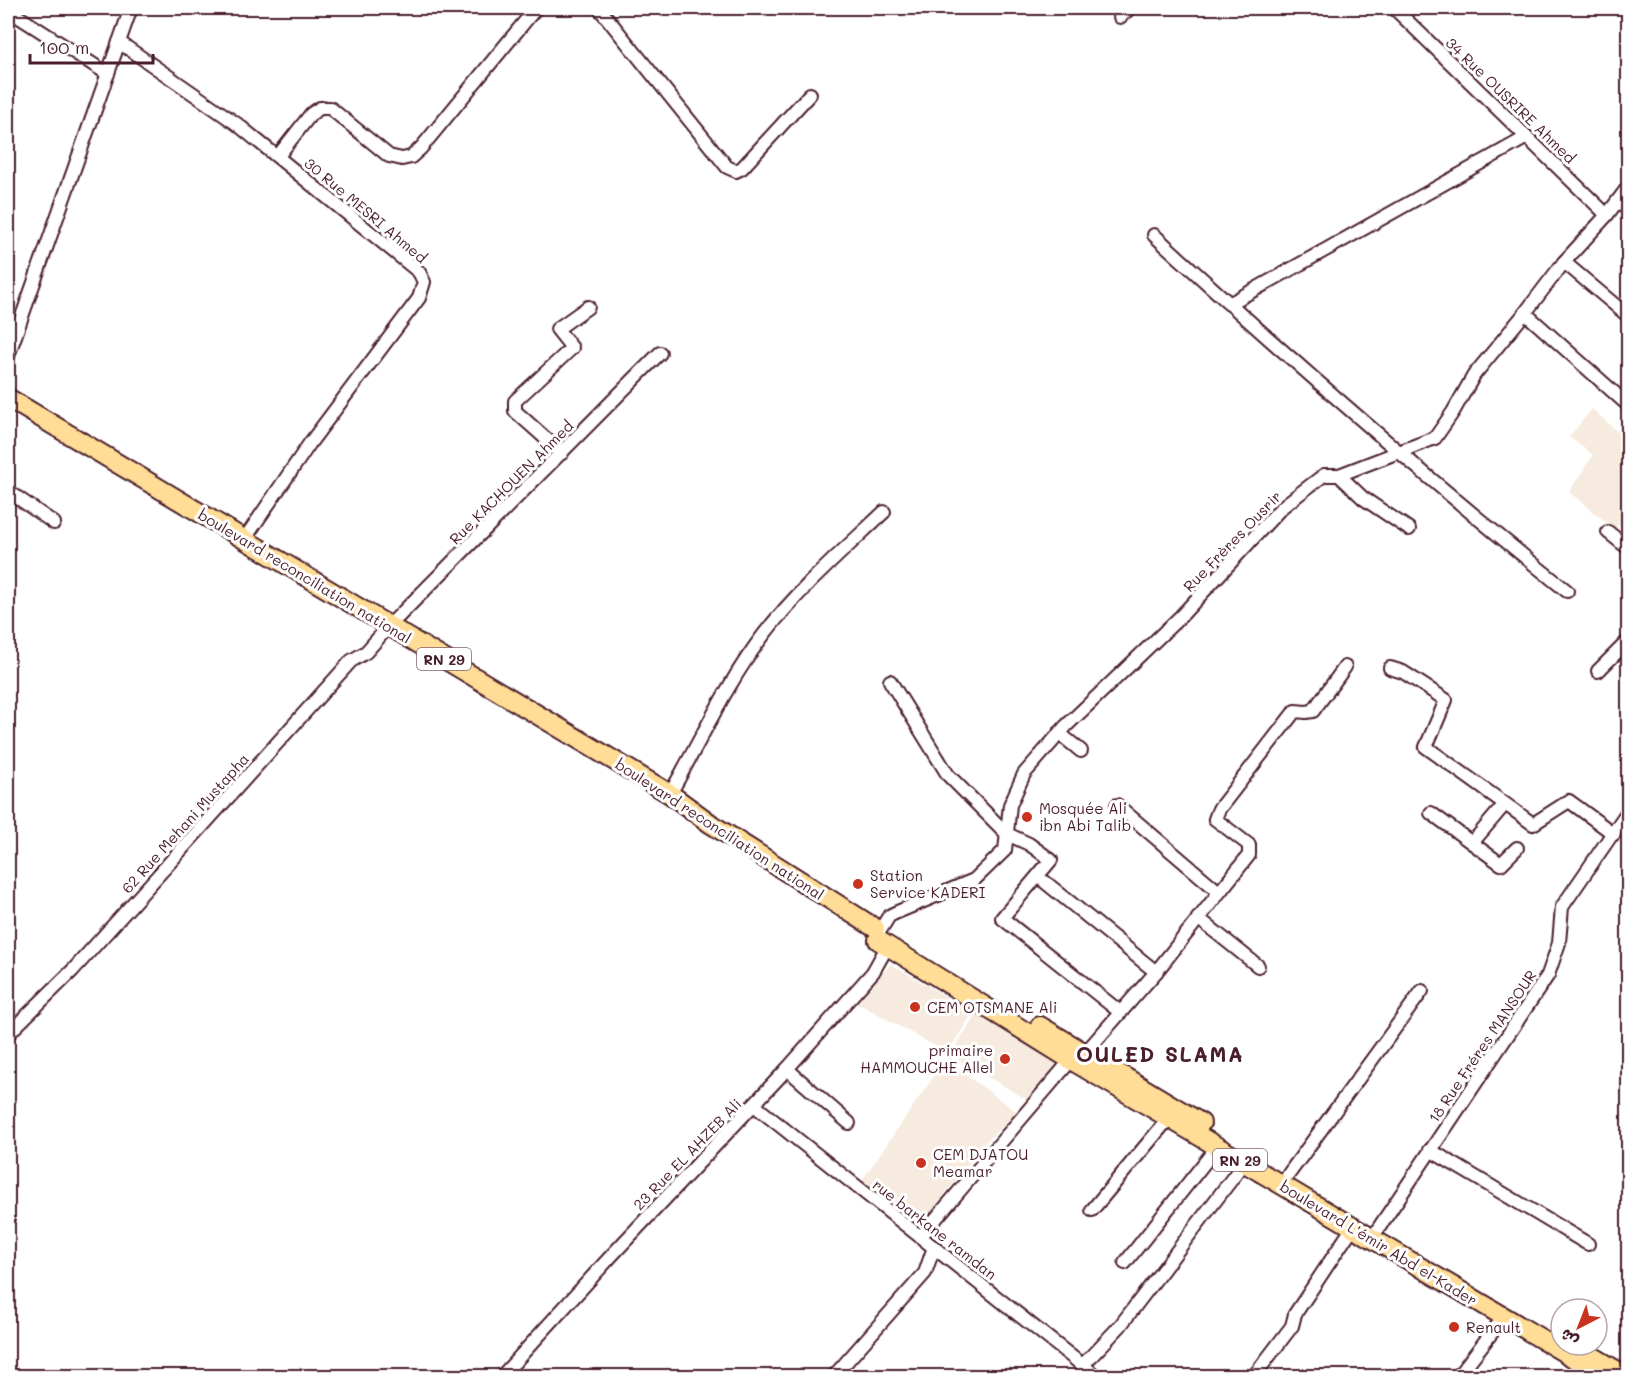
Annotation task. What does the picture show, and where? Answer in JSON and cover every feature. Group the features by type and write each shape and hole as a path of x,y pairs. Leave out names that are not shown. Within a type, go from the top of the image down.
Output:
{"highway":[{"name":"boulevard reconciliation national","path":"8,398 244,540 386,629 670,794 879,936"},
{"name":"RN 29","path":"8,407 386,629 604,765 705,835 879,936 1078,1057 1288,1175 1549,1331"},
{"name":"boulevard L'émir Abd el-Kader","path":"1078,1057 1169,1118 1604,1377"},
{"path":"1594,1357 1626,1377"}],"street":[{"path":"8,356 131,8"},
{"path":"278,156 311,114 320,108 330,108 389,156 402,159 411,157 422,148 536,8"},
{"path":"599,8 727,167 736,171 742,168 810,94"},
{"path":"1120,17 1130,8"},
{"name":"34 Rue OUSRIRE Ahmed","path":"1394,8 1607,215"},
{"path":"8,10 108,74"},
{"name":"30 Rue MESRI Ahmed","path":"119,42 237,124 278,156 419,272 424,282 419,298 310,443 244,540"},
{"path":"1229,304 1527,137"},
{"name":"Rue Frères Ousrir","path":"879,936 889,916 974,880 1005,850 1010,806 1024,774 1059,733 1181,616 1282,507 1324,475 1339,475 1435,438 1453,412 1473,375 1526,313 1564,262 1629,187"},
{"path":"1618,201 1629,210"},
{"path":"1154,235 1399,453 1568,591"},
{"path":"1564,262 1629,316"},
{"path":"562,453 514,411 515,401 572,348 557,329 588,307"},
{"path":"1526,313 1629,405"},
{"name":"Rue KACHOUEN Ahmed","path":"386,629 660,353"},
{"path":"1339,475 1364,498 1409,529"},
{"path":"8,491 54,523"},
{"path":"670,794 764,634 799,592 884,512"},
{"path":"1608,532 1629,548"},
{"name":"62 Rue Mehani Mustapha","path":"8,1034 73,970 351,661 366,652 386,629"},
{"path":"1598,671 1629,641"},
{"path":"921,1236 1156,972 1249,855 1249,845 1215,819 1219,809 1295,711 1313,711 1346,667"},
{"path":"1390,668 1403,672 1446,700 1425,747 1533,824 1569,801 1614,834"},
{"path":"890,681 948,775 1007,834 1029,844 1051,860 1002,918 1120,1012"},
{"path":"1059,733 1081,751"},
{"path":"1472,843 1505,804"},
{"path":"1117,805 1219,892"},
{"name":"18 Rue Fréres MANSOUR","path":"1378,1229 1548,975 1559,943 1562,907 1629,811"},
{"path":"1431,813 1501,864 1517,848"},
{"path":"1045,882 1156,972"},
{"path":"1198,918 1258,966"},
{"name":"23 Rue EL AHZEB Ali","path":"502,1377 613,1254 787,1069 873,972 879,936"},
{"path":"1288,1175 1422,991"},
{"path":"787,1069 849,1123"},
{"name":"rue barkane ramdan","path":"754,1105 1096,1377"},
{"path":"1092,1210 1169,1118"},
{"path":"1125,1263 1217,1147"},
{"path":"1430,1150 1588,1244"},
{"path":"1082,1366 1120,1326 1244,1163"},
{"path":"1254,1377 1292,1326 1295,1314 1353,1227"},
{"path":"834,1377 925,1273 934,1247"},
{"path":"1458,1377 1504,1317"}],"shaded area":[{"path":"1592,409 1628,441 1628,513 1615,529 1569,492 1593,455 1569,437"},
{"name":"CEM OTSMANE Ali","path":"891,964 973,1013 947,1053 856,1002"},
{"name":"primaire HAMMOUCHE Allel","path":"977,1014 1060,1064 1028,1100 950,1055"},
{"name":"CEM DJATOU Meamar","path":"945,1060 1017,1112 986,1142 916,1230 860,1183"}],"place":[{"name":"Mosquée Ali ibn Abi Talib","path":"1027,817"},
{"name":"Station Service KADERI","path":"858,884"},
{"name":"CEM OTSMANE Ali","path":"915,1007"},
{"name":"primaire HAMMOUCHE Allel","path":"1005,1059"},
{"name":"CEM DJATOU Meamar","path":"921,1163"},
{"name":"Renault","path":"1454,1327"}],"district":[{"name":"OULED SLAMA","path":"1160,1053"}]}
